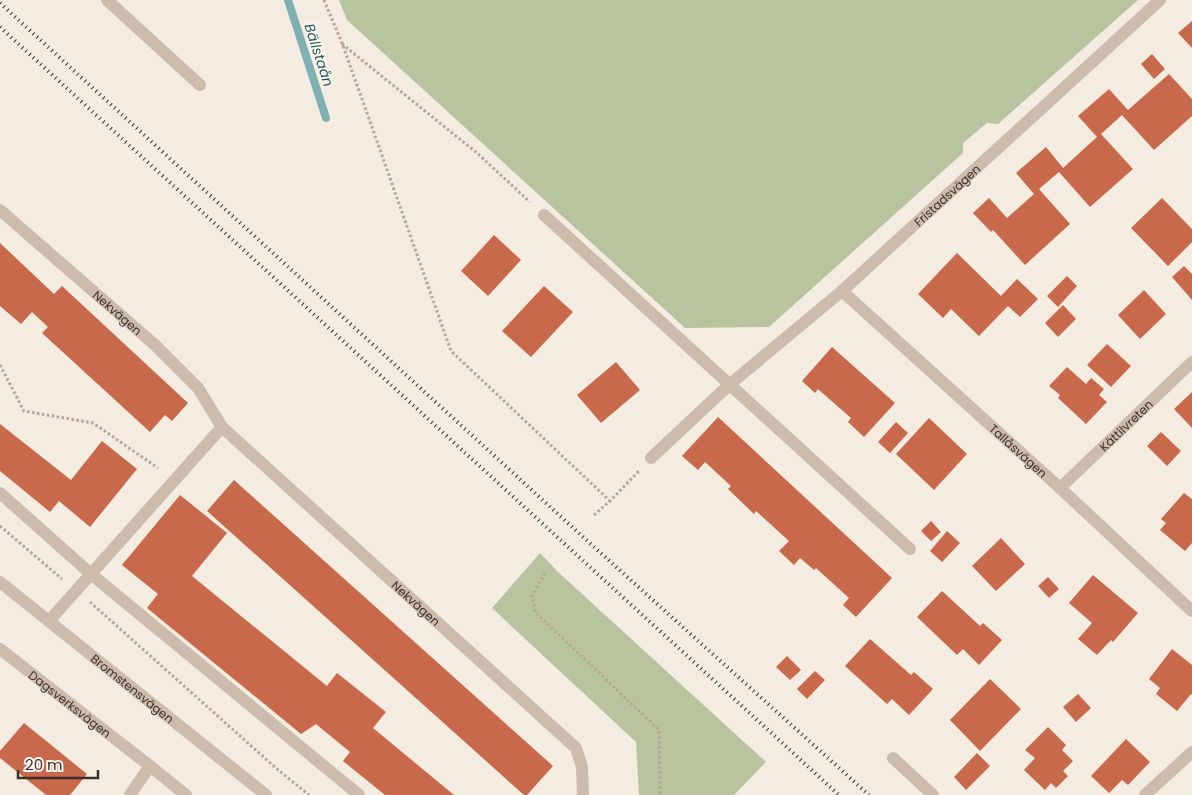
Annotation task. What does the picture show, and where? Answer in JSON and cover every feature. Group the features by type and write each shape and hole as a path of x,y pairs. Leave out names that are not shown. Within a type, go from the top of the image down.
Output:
{"street":[{"path":"107,0 200,85"},
{"name":"Fristadsvägen","path":"651,458 729,385 842,291 1160,0"},
{"name":"Nekvägen","path":"0,210 155,345 198,388 222,427 576,748 582,767 583,795"},
{"path":"544,215 910,549"},
{"name":"Tallåsvägen","path":"842,291 1060,488 1192,611"},
{"name":"Kättilvreten","path":"1060,488 1192,362"},
{"path":"49,621 222,427"},
{"path":"0,492 91,574 359,795"},
{"name":"Bromstensvägen","path":"0,582 266,795"},
{"name":"Dagsverksvägen","path":"0,649 186,795"},
{"path":"1145,795 1192,752"},
{"path":"893,758 933,795"},
{"path":"130,795 150,766"}],"path":[{"path":"324,0 342,43 451,352 610,501"},
{"path":"342,43 477,153 544,215"},
{"path":"0,365 24,411 93,423 175,480"},
{"path":"594,515 651,458"},
{"path":"0,526 76,590 277,769 309,795"},
{"path":"545,573 532,596 535,612 659,730 660,795"}],"green space":[{"path":"339,0 1138,0 998,124 987,123 963,143 963,153 769,327 685,328 347,20"},
{"path":"540,553 558,572 766,762 734,795 639,795 636,742 492,608"}],"building":[{"path":"1192,21 1192,48 1178,33"},
{"path":"1152,54 1165,69 1154,79 1141,64"},
{"path":"1169,74 1192,99 1192,116 1154,150 1122,115 1101,134 1133,169 1090,207 1059,172 1039,189 1070,224 1025,265 993,230 991,232 973,213 989,198 1007,218 1034,194 1016,173 1046,147 1063,168 1097,137 1078,116 1109,89 1128,110"},
{"path":"1162,198 1192,229 1192,242 1168,266 1131,228"},
{"path":"494,235 521,260 488,296 461,271"},
{"path":"0,243 54,294 62,286 188,403 172,421 165,415 150,432 42,333 48,327 32,312 21,324 0,306"},
{"path":"957,253 1001,296 1017,279 1038,299 1020,317 1008,306 979,336 951,309 943,318 918,294"},
{"path":"1184,266 1192,274 1192,300 1172,277"},
{"path":"1067,276 1077,286 1058,307 1047,296"},
{"path":"544,286 573,312 531,357 502,331"},
{"path":"1144,290 1166,314 1140,339 1118,315"},
{"path":"1063,305 1076,319 1058,337 1045,323"},
{"path":"1107,344 1131,366 1111,387 1087,365"},
{"path":"832,347 895,403 864,437 848,422 851,418 818,389 815,393 802,381"},
{"path":"616,362 640,390 601,423 577,395"},
{"path":"1067,367 1086,384 1091,378 1104,389 1099,395 1107,402 1086,424 1058,398 1060,395 1049,386"},
{"path":"1192,392 1192,428 1174,409"},
{"path":"718,417 892,578 856,617 843,605 849,598 816,568 814,570 800,558 794,565 779,551 789,541 756,511 754,514 728,489 731,486 705,462 698,470 682,456"},
{"path":"929,418 967,454 934,490 896,454"},
{"path":"896,422 908,433 890,453 878,442"},
{"path":"0,424 71,480 102,441 137,469 90,527 59,501 50,512 0,471"},
{"path":"1161,432 1181,451 1167,466 1147,446"},
{"path":"234,480 553,766 527,795 524,795 207,511"},
{"path":"1184,493 1192,499 1192,543 1185,551 1160,530 1166,523 1161,519"},
{"path":"180,495 227,533 192,576 327,686 337,673 386,712 373,728 454,795 385,795 343,761 350,752 316,724 301,734 147,608 158,594 122,565"},
{"path":"931,521 941,532 931,541 921,531"},
{"path":"947,531 960,543 942,562 930,551"},
{"path":"1001,538 1025,564 996,591 972,566"},
{"path":"1093,575 1138,613 1113,642 1111,640 1097,655 1078,639 1092,623 1069,603"},
{"path":"1048,577 1059,589 1049,598 1038,586"},
{"path":"942,591 980,626 983,623 1002,640 979,665 963,649 957,655 917,617"},
{"path":"870,639 911,675 914,672 933,689 909,715 892,699 887,704 845,666"},
{"path":"1172,649 1192,665 1192,695 1177,711 1156,694 1160,688 1149,679"},
{"path":"787,656 801,670 790,680 776,667"},
{"path":"815,671 825,680 807,699 797,689"},
{"path":"990,679 1021,709 980,751 950,720"},
{"path":"1078,694 1091,708 1076,722 1063,707"},
{"path":"24,723 87,774 70,795 46,795 0,758 0,751"},
{"path":"1048,727 1066,745 1062,750 1073,761 1063,771 1068,776 1056,788 1051,783 1045,790 1024,770 1035,758 1025,750"},
{"path":"1126,739 1150,762 1128,785 1122,780 1109,793 1091,776"},
{"path":"977,753 990,766 966,790 954,777"}],"waterway":[{"name":"Bällstaån","path":"288,0 326,118"}],"railway":[{"path":"0,3 583,537 869,795"},
{"path":"0,27 839,795"}]}
